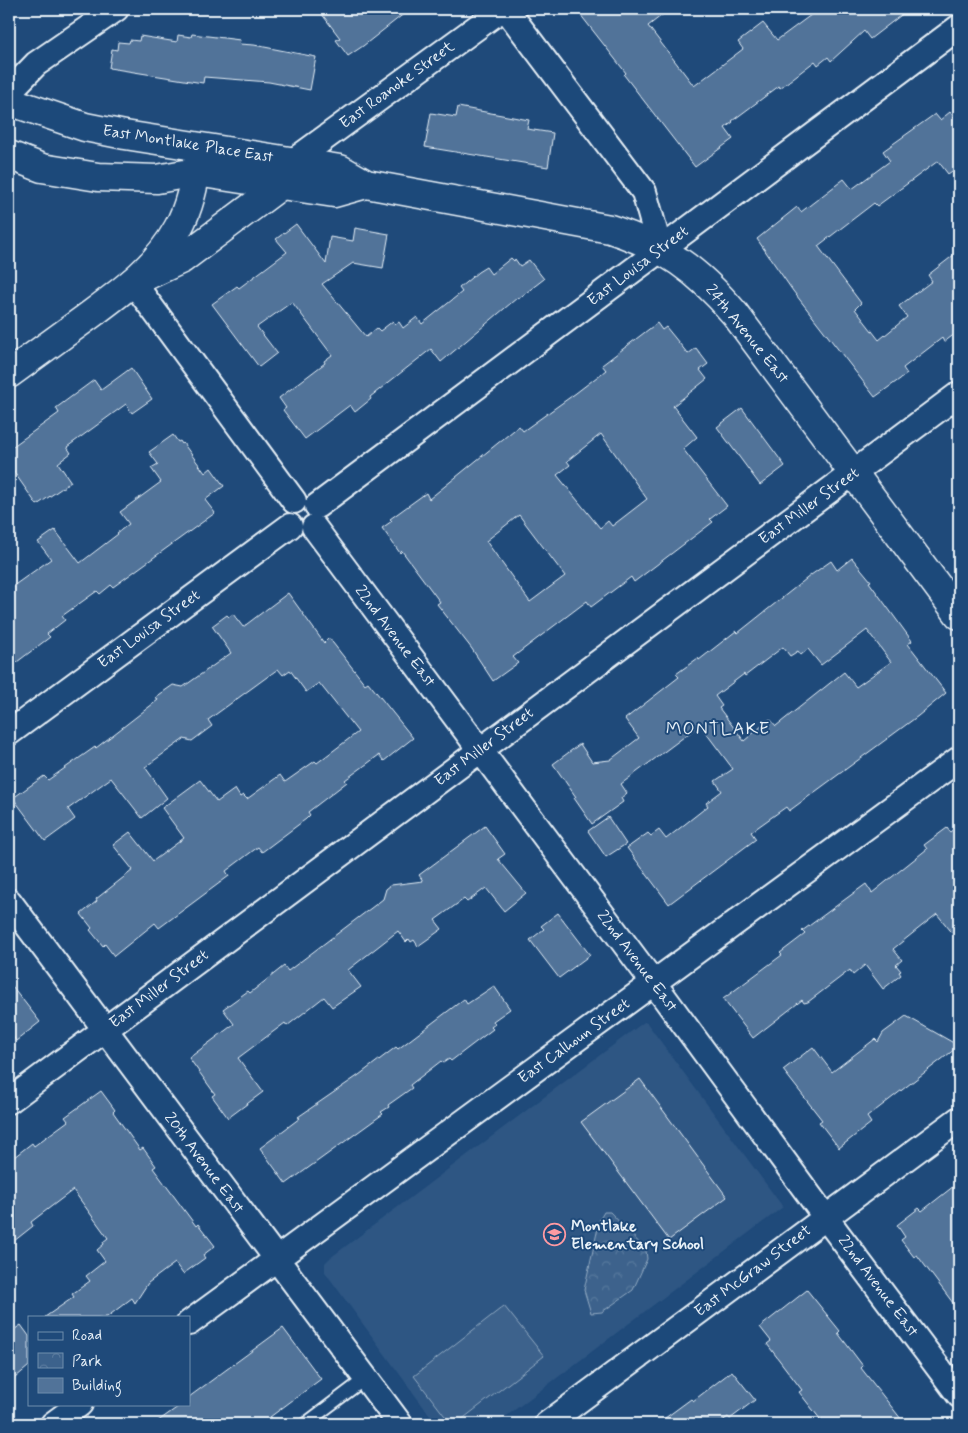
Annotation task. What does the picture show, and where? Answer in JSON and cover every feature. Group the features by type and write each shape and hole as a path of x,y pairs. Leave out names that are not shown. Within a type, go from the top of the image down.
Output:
{"main road":[{"name":"East Montlake Place East","path":"9,102 85,127 198,160 287,173 334,193 366,184 610,229 660,249"},
{"name":"East Montlake Place East","path":"9,155 42,168 98,177 157,179 198,160"},
{"path":"9,374 134,282 159,256 179,228 191,195 198,160"},
{"path":"134,282 182,259 287,173"},
{"name":"24th Avenue East","path":"660,249 701,277 734,314 959,615"}],"street":[{"path":"9,92 36,64 116,9"},
{"name":"East Roanoke Street","path":"287,173 502,9"},
{"path":"506,9 644,192 660,249"},
{"name":"East Louisa Street","path":"316,516 660,249 959,27"},
{"path":"134,282 294,501"},
{"name":"East Miller Street","path":"9,1101 959,394"},
{"path":"303,498 314,502 316,516 310,530 300,532 287,522 286,512 294,501 303,498"},
{"name":"22nd Avenue East","path":"316,516 479,750 959,1395"},
{"name":"East Louisa Street","path":"9,733 290,526"},
{"name":"East Calhoun Street","path":"190,1322 959,759"},
{"name":"20th Avenue East","path":"9,901 104,1031 400,1424"},
{"name":"East McGraw Street","path":"547,1424 959,1119"},
{"path":"53,1424 77,1406"}],"lane":[{"path":"305,1424 366,1378"}],"shaded area":[{"name":"Montlake Elementary School","path":"644,1022 647,1023 783,1207 496,1424 436,1424 325,1272 325,1263"}],"green space":[{"path":"604,1212 610,1212 646,1250 647,1259 633,1290 602,1312 591,1313 584,1290 600,1219"},
{"path":"504,1306 544,1356 456,1424 451,1424 414,1376"}],"building":[{"path":"318,9 365,9 371,16 381,9 410,9 348,56 336,40 340,38"},
{"path":"576,9 670,9 648,26 694,86 743,49 738,42 763,23 777,40 819,9 909,9 870,39 864,31 831,61 828,57 818,65 815,61 780,88 779,86 732,121 725,128 733,139 695,167"},
{"path":"192,34 240,40 239,44 254,45 316,57 310,90 269,82 204,77 203,83 109,68 112,49 117,50 118,42 129,43 130,40 139,41 140,36 177,42 178,35 191,37"},
{"path":"458,107 529,120 527,129 553,133 548,167 425,147 431,113 456,117"},
{"path":"950,112 959,124 959,166 948,174 938,161 877,206 874,203 818,246 861,303 855,309 879,340 907,317 899,306 932,281 928,275 959,251 959,331 944,342 942,338 903,368 907,374 875,397 793,291 757,239 797,207 801,212 844,179 852,189 890,161 883,151 935,114 940,120"},
{"path":"296,224 326,264 330,237 353,241 355,228 389,234 383,268 353,263 322,284 366,337 377,328 380,331 393,321 396,324 399,322 403,328 417,317 422,324 462,292 459,288 478,272 486,267 491,274 511,258 514,261 515,259 520,266 529,260 544,279 517,298 441,362 431,349 370,397 371,399 355,412 350,405 305,439 283,410 286,408 279,398 325,363 324,361 332,355 292,302 257,327 277,353 259,367 212,304 237,286 239,288 287,252 276,239"},
{"path":"657,323 662,330 666,327 688,354 696,348 708,364 700,370 707,379 673,406 697,437 683,449 727,506 710,519 713,522 634,582 631,577 591,607 587,601 513,657 518,663 493,681 472,649 437,604 440,602 402,551 400,553 382,528 392,521 390,519 426,493 429,499 519,426 523,431 576,393 606,370 602,365","holes":["601,434 647,499 612,526 608,521 600,528 557,475 570,465 567,461","519,515 565,576 530,602 486,541"]},
{"path":"131,368 152,399 132,413 126,404 67,447 71,453 58,463 71,482 37,505 9,465 9,449 59,413 56,408 94,380 101,390"},
{"path":"742,408 785,466 760,485 717,427"},
{"path":"173,435 178,442 183,443 205,473 211,468 224,486 205,500 215,513 113,587 111,585 100,594 97,591 62,616 65,620 47,634 50,637 9,668 9,589 51,559 38,542 55,530 80,563 118,534 129,524 120,512 161,482 151,468 158,464 149,452"},
{"path":"852,558 871,581 869,582 912,641 908,644 946,693 918,716 789,811 786,807 751,832 756,839 669,904 627,848 648,833 651,836 659,830 666,839 708,806 706,803 722,791 715,781 733,769 700,725 621,784 627,793 621,798 623,802 592,824 553,764 580,744 592,762 610,760 639,738 625,719 679,677 676,674 698,658 699,660 736,631 738,633 831,561 837,570","holes":["867,630 891,662 856,687 844,672 776,726 770,719 744,741 719,708 722,706 715,696 783,647 790,656 798,651 801,655 808,649 821,665"]},
{"path":"288,593 324,643 329,638 365,684 368,682 413,738 384,761 379,755 345,780 347,782 308,812 310,815 306,819 262,852 258,847 226,871 229,876 159,928 155,923 114,956 105,944 103,946 90,930 92,928 81,914 97,901 96,899 133,870 113,845 130,832 153,861 184,838 162,808 200,780 217,802 235,789 240,797 243,795 247,799 280,775 285,782 315,761 317,763 358,732 319,683 306,692 290,670 283,675 278,669 208,720 212,726 192,741 184,739 145,767 167,798 142,818 111,778 68,809 75,819 45,841 13,798 44,776 48,780 96,748 158,700 156,697 173,685 183,687 231,653 212,626 227,615 229,617 233,614 243,627"},
{"path":"608,817 626,844 606,857 588,831"},
{"path":"959,825 959,941 937,914 893,949 902,960 896,965 901,971 899,972 901,975 883,989 865,965 853,975 850,970 808,1002 804,1003 802,1000 753,1038 723,999 782,955 780,953 805,934 802,931 866,884 872,893 927,849 924,845 947,828 950,832"},
{"path":"485,826 505,854 498,859 526,893 504,911 486,888 467,902 464,899 435,920 442,929 418,946 414,940 411,942 409,939 406,942 398,931 348,970 361,987 332,1007 324,997 287,1026 285,1023 238,1058 263,1092 228,1118 212,1096 215,1094 189,1058 234,1024 223,1009 248,991 250,993 284,966 288,971 383,899 386,889 391,885 423,881 419,875"},
{"path":"558,913 590,955 559,978 530,940 544,929 541,926"},
{"path":"9,982 40,1022 16,1041 9,1030"},
{"path":"494,986 510,1009 493,1021 495,1024 491,1027 493,1029 451,1061 449,1059 443,1063 441,1061 410,1085 412,1088 388,1105 389,1107 381,1112 383,1114 286,1184 260,1148 300,1118 298,1117 396,1047 398,1049 464,999 467,1004"},
{"path":"906,1016 959,1046 867,1117 871,1123 839,1148 819,1122 822,1120 783,1070 813,1047 832,1072 875,1039 878,1042 883,1033"},
{"path":"640,1079 727,1197 669,1240 581,1122"},
{"path":"101,1091 115,1110 113,1112 140,1150 143,1148 156,1166 153,1168 196,1226 198,1224 215,1246 203,1255 205,1258 183,1274 175,1263 148,1283 135,1303 132,1298 108,1316 46,1316 74,1297 72,1294 90,1281 86,1276 105,1261 97,1250 108,1238 73,1190 31,1222 33,1226 9,1245 9,1161 32,1143 34,1146 68,1121 65,1117"},
{"path":"959,1182 959,1311 917,1255 914,1257 901,1240 905,1237 897,1225 919,1208 922,1211"},
{"path":"807,1290 840,1331 838,1333 863,1366 861,1368 905,1424 824,1424 799,1392 802,1390 767,1344 771,1341 760,1327"},
{"path":"21,1325 28,1335 28,1367 9,1383 9,1333"},
{"path":"283,1328 321,1379 270,1417 275,1424 154,1424 179,1406 190,1406 190,1396"},
{"path":"732,1371 755,1400 730,1419 728,1417 718,1424 657,1424 691,1399 693,1401"}],"place":[{"name":"Montlake Elementary School","path":"555,1235"}],"district":[{"name":"MONTLAKE","path":"718,729"}]}
